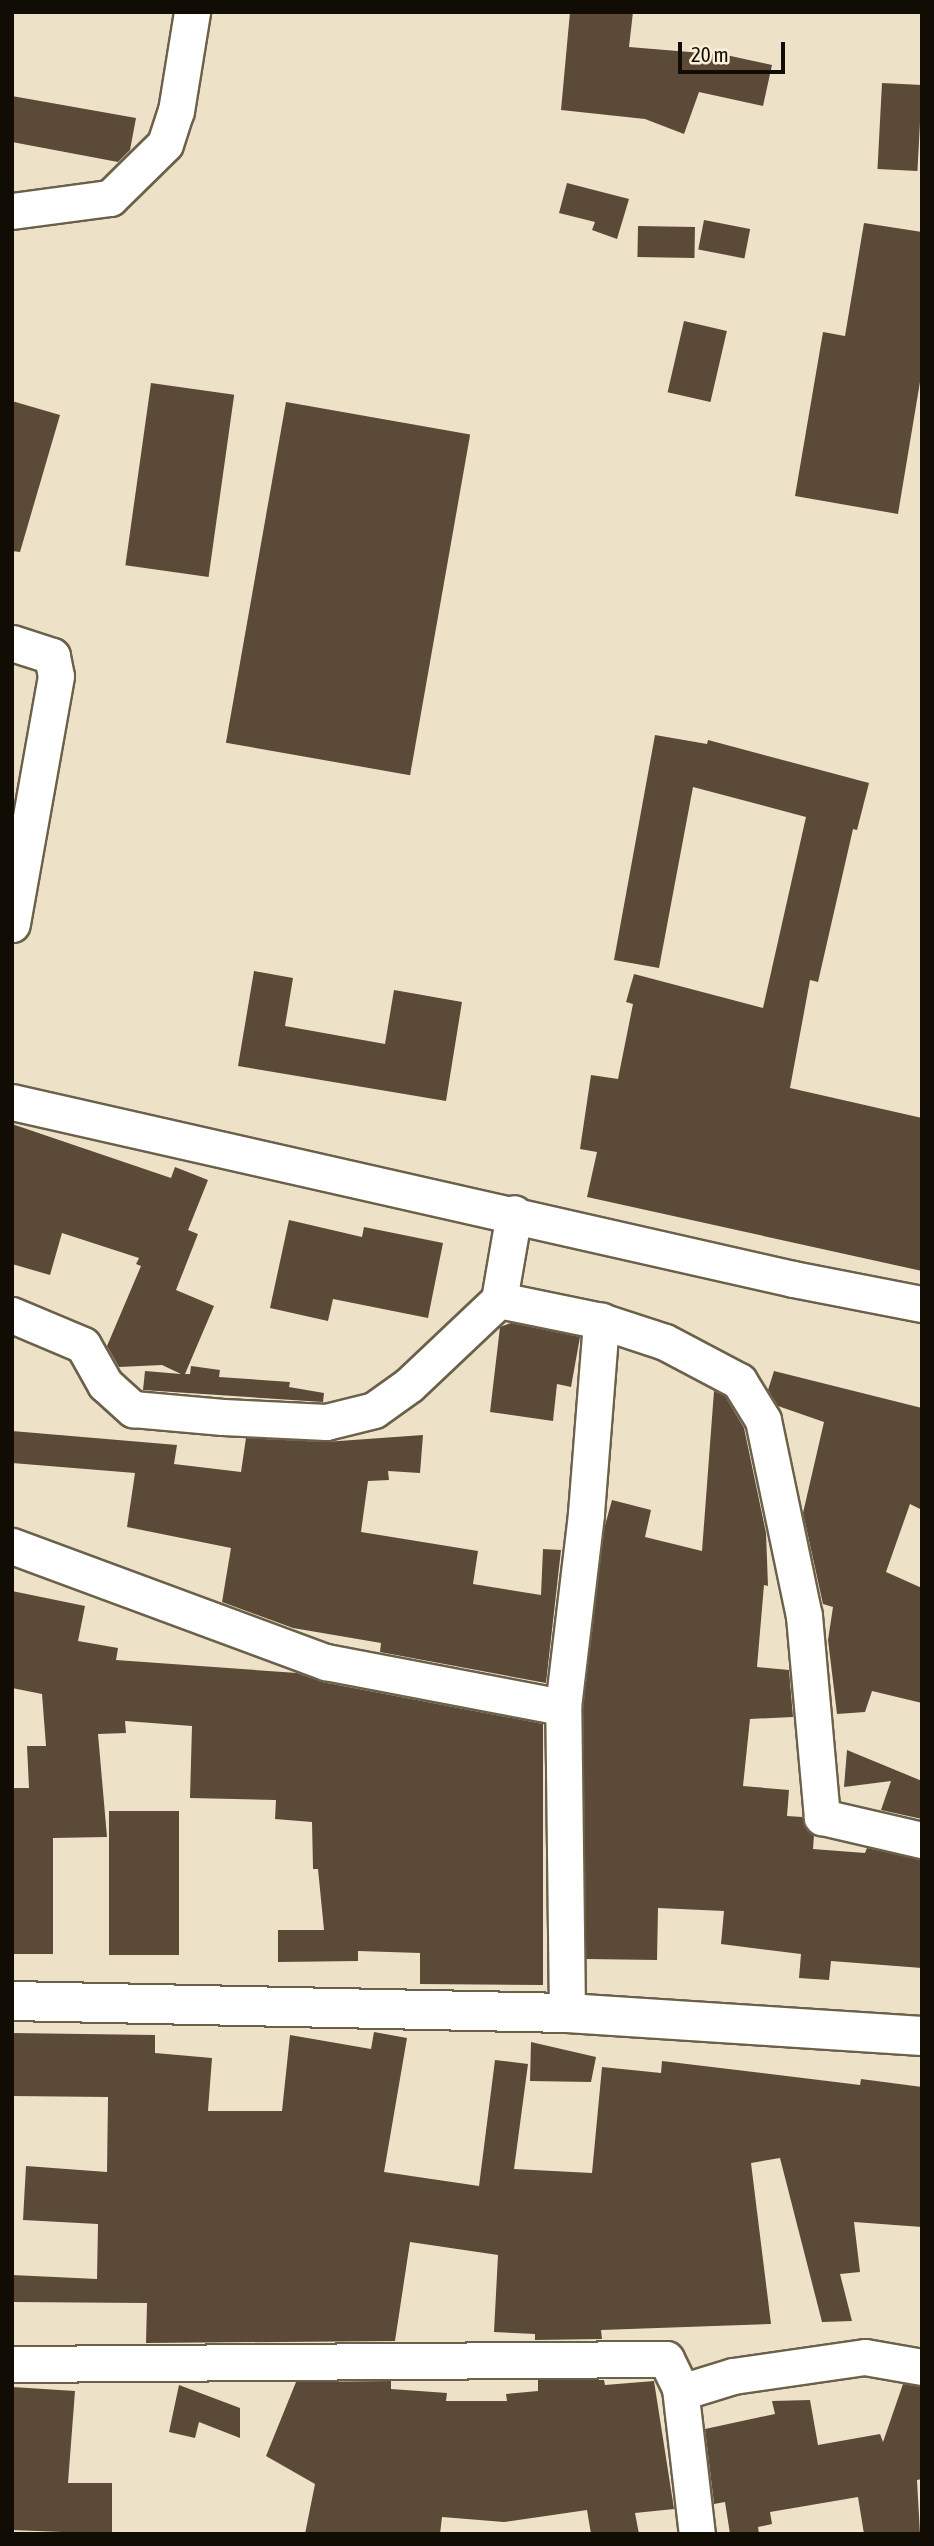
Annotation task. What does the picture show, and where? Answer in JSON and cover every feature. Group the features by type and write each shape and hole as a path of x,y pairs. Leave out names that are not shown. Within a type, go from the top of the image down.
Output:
{"street":[{"path":"12,211 110,198 165,144 176,111 192,12"},
{"path":"12,643 52,656 56,676 12,925"},
{"path":"12,1102 514,1213 793,1279 922,1304"},
{"path":"12,1315 83,1345 105,1384 133,1409 326,1422 374,1410 409,1385 499,1300 514,1213"},
{"path":"499,1300 601,1321 665,1342 740,1381 763,1420 804,1616 822,1817 922,1840"},
{"path":"567,2013 563,1707 586,1513 601,1321"},
{"path":"12,1546 326,1662 563,1707"},
{"path":"12,2001 567,2013 922,2036"},
{"path":"680,2388 865,2357 922,2367"},
{"path":"12,2364 666,2359 680,2388 697,2534"}],"building":[{"path":"570,12 633,12 629,47 726,55 772,65 763,106 699,92 684,134 645,119 561,110"},
{"path":"882,83 922,85 917,171 877,169"},
{"path":"12,96 136,118 130,150 118,162 12,142"},
{"path":"567,183 629,199 617,239 592,230 595,222 559,213"},
{"path":"704,220 750,229 744,258 698,249"},
{"path":"864,223 922,232 922,370 898,514 795,496 823,332 845,336"},
{"path":"638,226 695,227 694,258 637,257"},
{"path":"684,321 727,331 710,402 668,392"},
{"path":"151,383 234,395 209,577 125,565"},
{"path":"12,401 60,415 20,552 12,551"},
{"path":"286,402 470,434 410,775 226,743"},
{"path":"655,735 707,744 708,740 869,783 857,830 853,829 818,982 810,980 790,1088 922,1118 922,1271 587,1197 597,1152 580,1149 591,1075 618,1079 633,1004 626,1002 634,974 763,1008 806,817 693,787 659,968 614,960"},
{"path":"254,971 293,978 285,1026 385,1044 394,990 462,1002 446,1101 238,1066"},
{"path":"12,1124 171,1178 175,1167 208,1180 188,1230 198,1234 176,1290 214,1306 185,1374 190,1374 191,1366 220,1370 219,1377 290,1382 289,1387 324,1393 323,1402 143,1390 145,1371 181,1374 162,1365 119,1367 107,1346 141,1266 136,1264 139,1258 62,1233 50,1275 12,1264"},
{"path":"289,1220 362,1237 364,1227 443,1243 428,1318 333,1299 328,1321 270,1308"},
{"path":"511,1323 580,1337 571,1387 557,1384 553,1421 490,1412 500,1327"},
{"path":"774,1371 922,1408 922,1510 910,1504 886,1572 922,1588 922,1703 872,1691 865,1712 837,1714 828,1640 833,1607 823,1604 803,1513 824,1422 778,1406 768,1390"},
{"path":"714,1391 725,1396 744,1428 766,1533 768,1586 764,1585 757,1667 789,1670 793,1717 750,1719 743,1786 789,1790 787,1816 802,1817 814,1835 813,1849 865,1853 867,1848 922,1860 922,1968 831,1961 829,1980 799,1978 801,1954 721,1944 724,1911 658,1908 657,1960 586,1959 583,1708 604,1529 612,1500 651,1510 645,1537 702,1551"},
{"path":"12,1431 177,1445 174,1464 241,1472 246,1438 325,1442 423,1435 420,1473 388,1471 389,1480 368,1481 361,1532 478,1551 473,1584 541,1595 543,1549 561,1550 546,1683 380,1652 381,1643 293,1628 222,1602 231,1548 127,1527 135,1473 12,1463"},
{"path":"12,1591 85,1606 78,1641 118,1648 116,1660 297,1673 322,1682 543,1724 543,1985 420,1984 420,1953 358,1951 358,1961 278,1962 278,1930 324,1930 318,1869 313,1869 312,1822 275,1819 276,1800 190,1798 192,1726 125,1721 126,1733 98,1734 107,1837 53,1838 53,1954 12,1954 12,1788 29,1788 27,1746 46,1746 42,1694 12,1688"},
{"path":"847,1750 922,1781 922,1819 881,1810 891,1781 844,1787"},
{"path":"109,1811 179,1811 179,1955 109,1955"},
{"path":"374,2032 407,2038 384,2172 479,2186 495,2060 528,2064 514,2169 592,2173 602,2067 661,2073 662,2061 860,2085 861,2079 922,2087 922,2227 854,2222 860,2272 840,2274 852,2321 822,2322 780,2158 751,2163 771,2324 601,2330 602,2339 535,2340 535,2334 494,2332 498,2255 410,2242 395,2341 146,2343 147,2303 12,2302 12,2275 97,2279 98,2224 23,2220 26,2166 107,2172 108,2097 12,2096 12,2033 155,2035 155,2053 212,2058 208,2111 282,2111 290,2035 371,2049"},
{"path":"531,2042 596,2057 591,2082 530,2081"},
{"path":"538,2380 604,2380 605,2385 654,2381 674,2509 635,2513 639,2534 591,2534 587,2510 504,2522 442,2517 440,2534 305,2534 315,2484 266,2456 296,2382 391,2381 391,2389 447,2393 446,2401 507,2401 506,2394 538,2391"},
{"path":"903,2384 922,2387 922,2479 917,2480 920,2534 864,2534 858,2497 770,2512 772,2524 758,2527 759,2534 730,2534 725,2502 714,2504 705,2429 775,2414 772,2401 810,2400 818,2445 880,2434 883,2442"},
{"path":"179,2385 240,2408 240,2438 199,2422 195,2438 169,2432"},
{"path":"12,2387 75,2391 68,2483 112,2483 112,2534 12,2530"}]}
